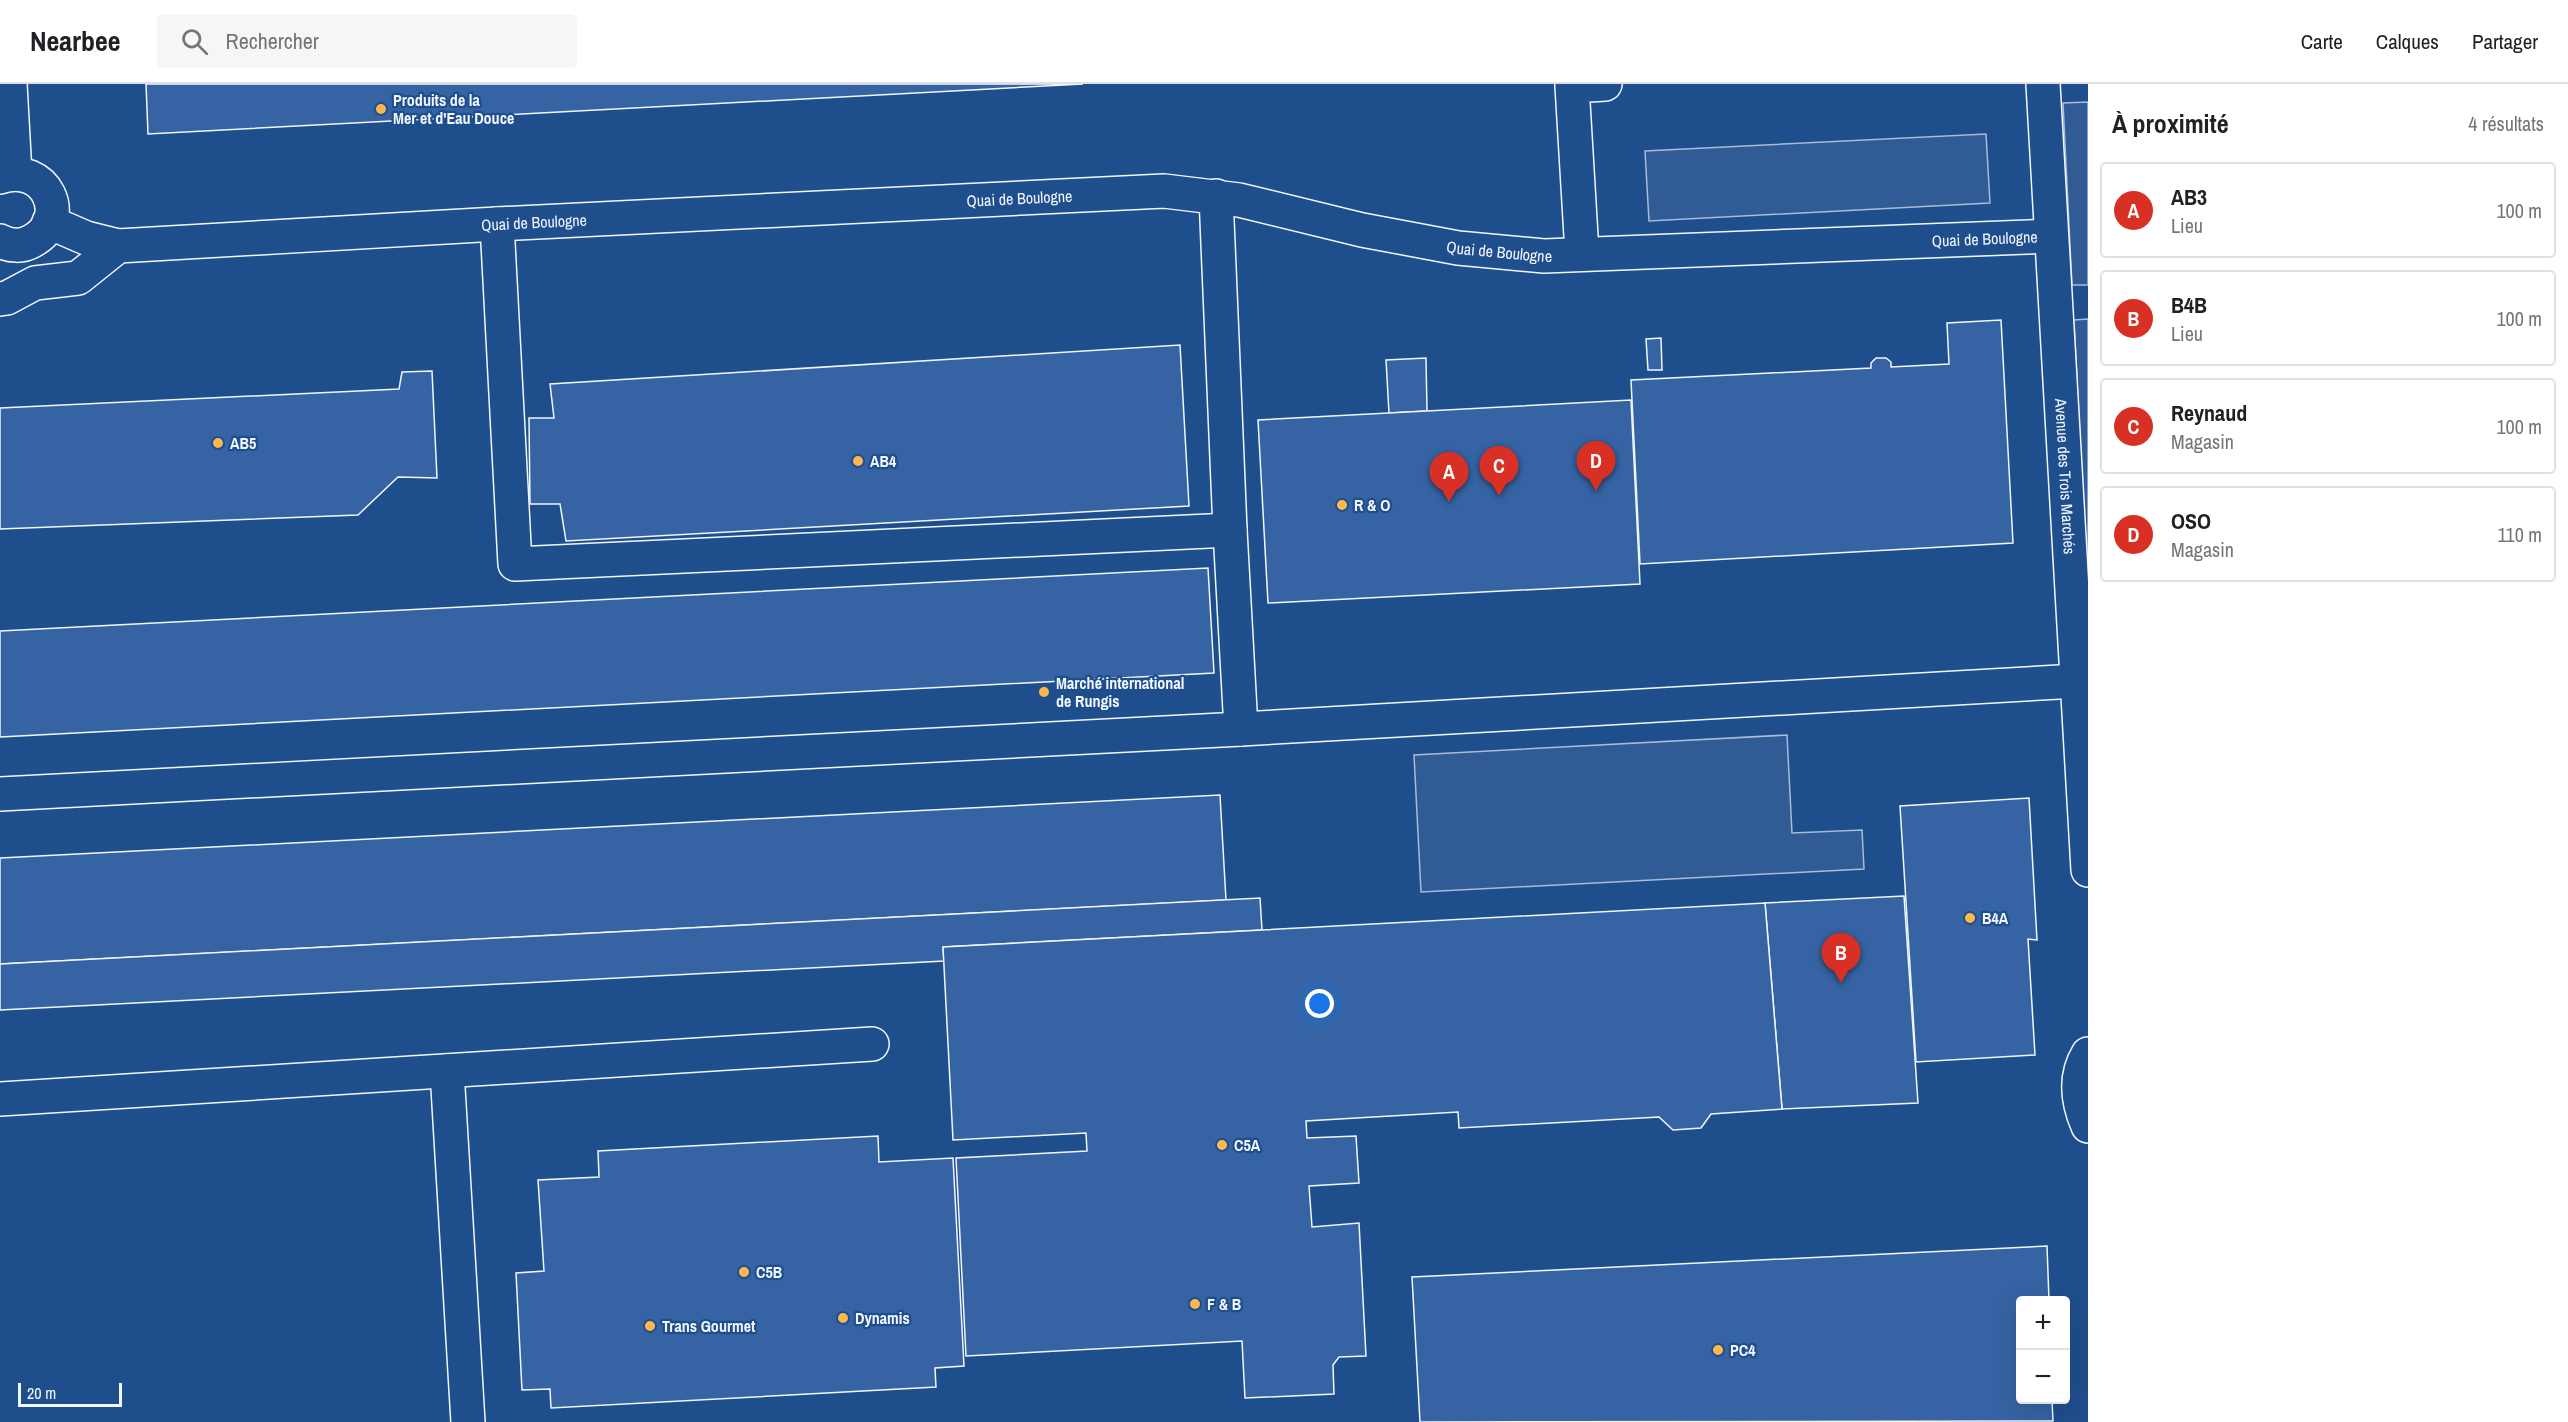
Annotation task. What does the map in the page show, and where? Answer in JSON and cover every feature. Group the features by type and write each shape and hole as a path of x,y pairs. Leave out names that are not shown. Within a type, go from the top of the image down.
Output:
{"lane":[{"path":"0,241 16,246 38,238 49,222 52,205 49,194 42,184 32,177 7,175 10,84"},
{"path":"1582,253 1572,86 1605,84"},
{"name":"Avenue des Trois Marchés","path":"2043,84 2088,870"},
{"name":"Quai de Boulogne","path":"49,222 86,238 118,246 496,224 1164,191 1216,196 1362,230 1458,248 1544,256 2051,236"},
{"path":"1216,196 1241,729"},
{"path":"496,224 515,564 1230,531"},
{"path":"0,299 7,298 35,283 78,278 118,246"},
{"path":"0,794 1241,729 2077,681"},
{"path":"0,1099 872,1044"},
{"path":"2088,1054 2079,1084 2081,1109 2088,1126"},
{"path":"447,1071 468,1422"}],"shaded area":[{"path":"2088,102 2088,285 2072,285 2063,103"},
{"path":"1986,134 1990,203 1649,221 1645,151"},
{"path":"2088,319 2088,595 2074,320"},
{"path":"1787,735 1792,833 1862,830 1864,869 1421,892 1414,755"}],"building":[{"name":"Produits de la Mer et d'Eau Douce","path":"146,84 1083,84 148,134"},
{"path":"2001,320 2013,543 1640,564 1631,380 1871,368 1871,363 1876,358 1886,358 1891,362 1891,367 1949,364 1947,323"},
{"path":"1661,338 1662,370 1648,370 1646,339"},
{"name":"AB4","path":"1180,345 1189,506 566,541 560,504 530,504 529,418 554,418 550,384"},
{"path":"1426,358 1427,411 1389,413 1386,360"},
{"name":"AB5","path":"432,371 437,478 398,477 358,515 0,529 0,408 399,389 402,372"},
{"path":"1631,400 1640,584 1268,603 1258,420"},
{"path":"1208,568 1214,673 0,737 0,631"},
{"path":"1220,795 1226,900 0,964 0,858"},
{"name":"B4A","path":"2029,798 2037,940 2028,939 2035,1055 1916,1062 1900,806"},
{"path":"1904,896 1918,1103 1782,1109 1765,903"},
{"path":"1260,898 1262,930 943,947 944,961 0,1010 0,964"},
{"name":"C5A","path":"1765,903 1782,1109 1711,1114 1701,1128 1673,1130 1659,1117 1459,1128 1458,1112 1306,1121 1307,1138 1356,1136 1359,1183 1309,1186 1312,1227 1359,1223 1366,1356 1339,1357 1333,1365 1334,1394 1245,1398 1242,1341 966,1356 956,1158 1087,1151 1086,1133 953,1140 943,947"},
{"name":"C5B","path":"878,1136 879,1162 953,1158 964,1366 935,1368 936,1387 551,1408 550,1389 522,1390 516,1273 544,1271 538,1180 599,1177 598,1151"},
{"name":"PC4","path":"2047,1246 2049,1296 2016,1296 2016,1404 2052,1404 2053,1421 1420,1422 1412,1277"}],"place":[{"name":"Produits de la Mer et d'Eau Douce","path":"381,109"},
{"name":"AB5","path":"218,443"},
{"name":"AB4","path":"858,461"},
{"name":"OSO","path":"1596,491"},
{"name":"Reynaud","path":"1499,496"},
{"name":"AB3","path":"1449,502"},
{"name":"R & O","path":"1342,505"},
{"name":"Marché international de Rungis","path":"1044,692"},
{"name":"B4A","path":"1970,918"},
{"name":"B4B","path":"1841,983"},
{"name":"C5A","path":"1222,1145"},
{"name":"C5B","path":"744,1272"},
{"name":"F & B","path":"1195,1304"},
{"name":"Dynamis","path":"843,1318"},
{"name":"Trans Gourmet","path":"650,1326"},
{"name":"PC4","path":"1718,1350"}]}
